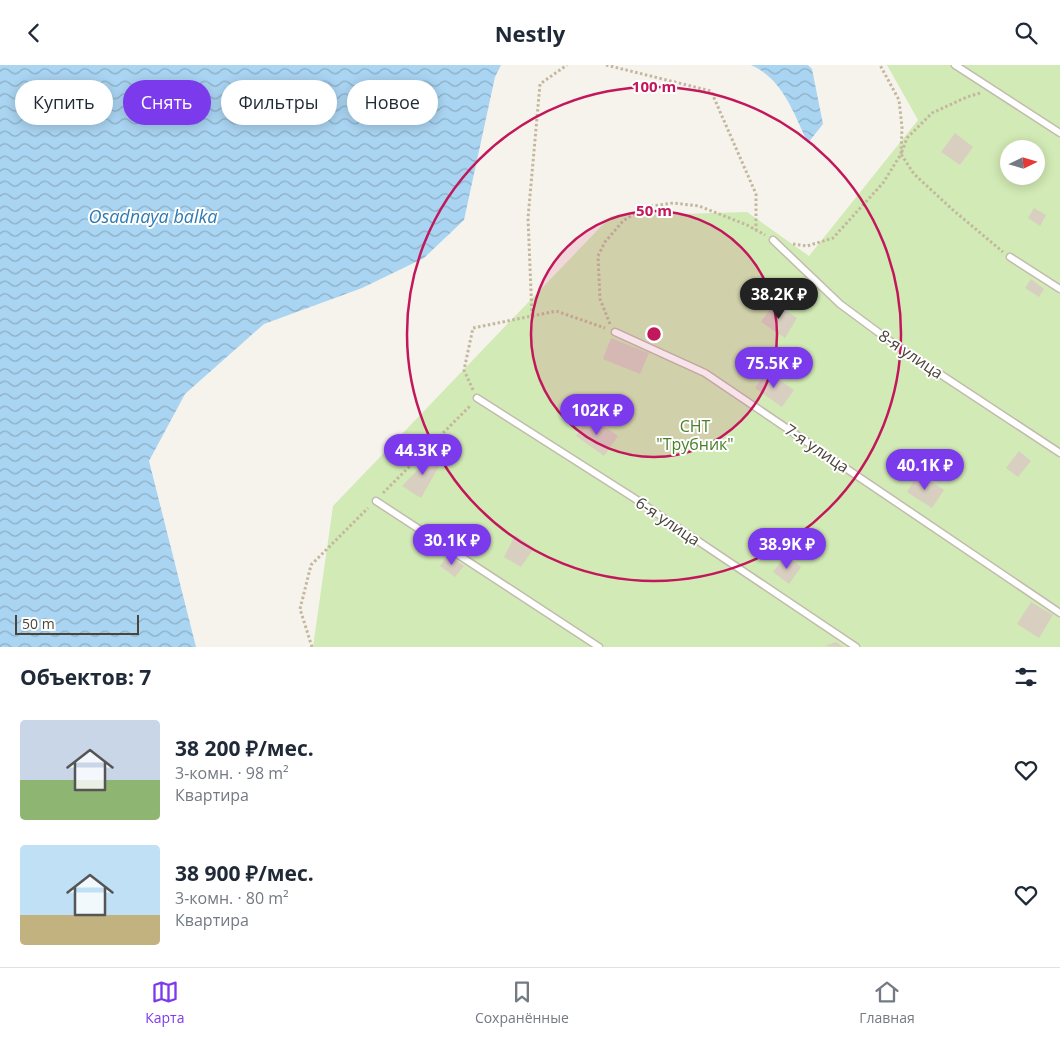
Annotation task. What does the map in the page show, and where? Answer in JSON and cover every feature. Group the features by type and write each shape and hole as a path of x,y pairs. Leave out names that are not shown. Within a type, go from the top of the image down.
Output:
{"lane":[{"path":"956,65 1060,133"},
{"name":"8-я улица","path":"773,240 840,304 883,336 1060,453"},
{"path":"1010,257 1060,289"},
{"name":"7-я улица","path":"615,332 704,373 1060,613"},
{"name":"6-я улица","path":"477,398 634,498 856,647"},
{"path":"376,501 599,647"}],"path":[{"path":"532,316 528,218 540,84 567,65"},
{"path":"606,65 711,91 756,194 756,230"},
{"path":"880,65 899,100 902,127 901,154 914,174 953,210 1010,257"},
{"path":"615,332 600,299 598,256 605,242 623,221 645,207 674,203 699,206 756,230 773,240 807,247 833,238 883,183 901,154 907,138 932,113 967,97 992,89"},
{"path":"312,647 300,609 311,565 477,398 464,370 473,328 556,311 615,332"}],"green space":[{"name":"СНТ \"Трубник\"","path":"887,65 1060,65 1060,647 313,647 333,506 611,216 747,212 809,256 918,120"}],"water":[{"name":"Osadnaya balka","path":"0,65 501,65 495,77 464,220 424,258 362,288 264,324 185,394 149,461 196,647 0,647"},
{"path":"751,65 808,65 812,69 823,124 808,143 792,109 779,88 762,71"}],"building":[{"path":"955,133 973,147 960,165 941,152"},
{"path":"1034,208 1046,215 1040,226 1028,218"},
{"path":"1031,279 1044,289 1039,297 1025,288"},
{"path":"774,303 797,318 785,338 761,322"},
{"path":"611,338 649,353 640,374 603,359"},
{"path":"767,371 794,390 782,407 755,388"},
{"path":"590,416 618,436 604,456 576,436"},
{"path":"1019,451 1031,461 1018,477 1006,468"},
{"path":"433,454 443,459 421,498 402,486"},
{"path":"919,473 944,490 932,508 907,492"},
{"path":"515,535 534,548 521,567 504,557"},
{"path":"448,555 464,566 455,577 440,566"},
{"path":"786,555 801,567 789,584 773,572"},
{"path":"1031,602 1053,615 1039,638 1017,624"},
{"path":"836,642 843,647 825,646"}]}
